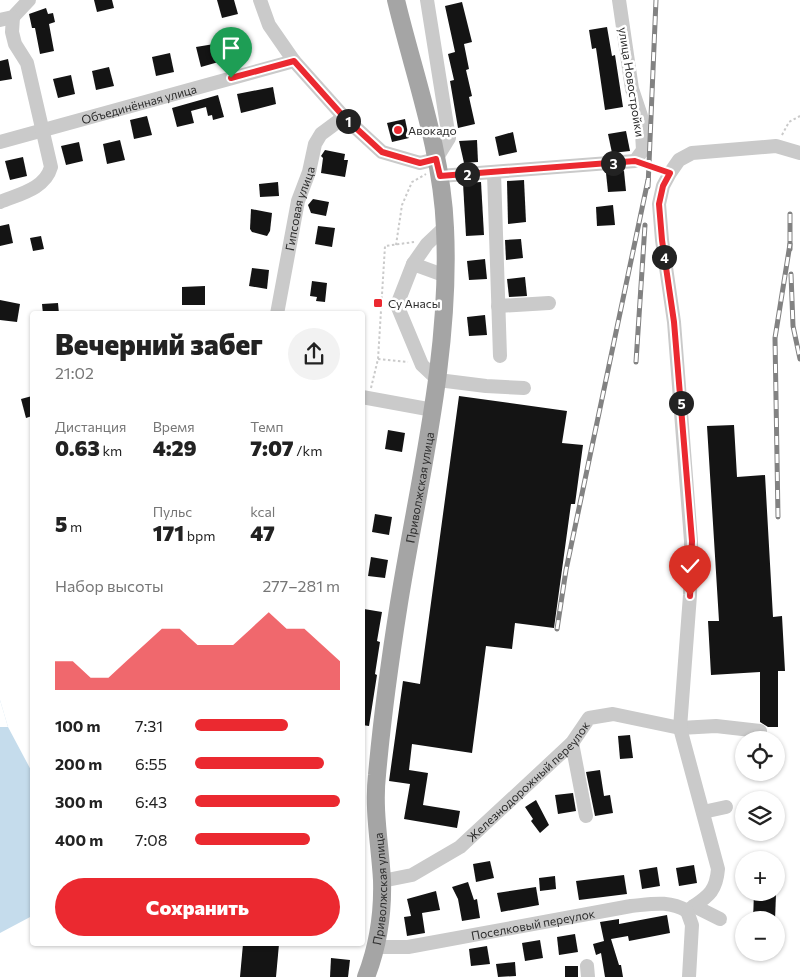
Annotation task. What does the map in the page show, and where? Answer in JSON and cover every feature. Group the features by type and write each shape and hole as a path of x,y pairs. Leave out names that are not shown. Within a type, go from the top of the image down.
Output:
{"main road":[{"name":"Приволжская улица","path":"366,977 376,947 381,916 382,881 376,807 377,778 399,604 438,380 446,276 445,227 435,169 396,0"}],"street":[{"path":"0,202 37,186 48,178 51,167 27,63 15,44 7,18 28,0"},
{"path":"260,0 269,25 294,61 344,117 382,152 435,169 494,173 635,161"},
{"path":"427,0 449,138 435,169"},
{"name":"улица Новостройки","path":"619,0 632,89 640,116 643,150 635,161"},
{"name":"Объединённая улица","path":"0,142 294,61"},
{"name":"Гипсовая улица","path":"278,311 298,201 309,172 315,144 321,134 344,117"},
{"path":"688,977 692,925 691,908 713,892 717,882 718,870 680,728 690,596 692,541 674,322 662,240 659,204 663,186 670,173 679,160 692,153 776,146 800,153"},
{"path":"494,173 500,356"},
{"path":"445,227 427,244 413,264 397,305 422,365 438,380 486,386 524,388"},
{"path":"413,264 446,276"},
{"path":"498,306 549,303"},
{"path":"365,398 433,410"},
{"name":"Железнодорожный переулок","path":"382,881 412,875 460,847 572,743 589,718 614,714 680,728 716,726 760,731"},
{"path":"572,743 586,816"},
{"path":"703,812 726,807"},
{"name":"Поселковый переулок","path":"376,947 408,947 631,906 664,902 691,908 720,919"}],"path":[{"path":"776,146 789,122 800,116"},
{"path":"635,161 670,173"},
{"path":"396,245 402,205 412,182 435,169"},
{"path":"378,359 411,362"}],"water":[{"path":"0,700 8,727 30,768 30,917 0,933"}],"pier":[{"path":"0,700 8,727 0,727"}],"building":[{"path":"94,0 112,0 114,8 97,12"},
{"path":"217,0 234,0 238,14 222,18"},
{"path":"462,2 472,42 464,44 469,69 466,70 472,96 469,97 475,124 458,128 450,81 454,80 448,54 455,52 445,6"},
{"path":"46,8 48,14 53,13 55,22 49,24 54,51 40,54 35,28 32,28 29,14"},
{"path":"607,27 612,56 615,55 623,107 605,110 596,48 592,49 589,30"},
{"path":"232,41 236,57 201,67 196,47"},
{"path":"170,53 174,72 156,76 152,57"},
{"path":"8,59 12,79 0,81 0,61"},
{"path":"109,67 114,86 96,90 92,71"},
{"path":"71,75 75,94 58,98 53,79"},
{"path":"273,87 276,104 241,113 237,94"},
{"path":"218,95 224,117 213,120 212,115 208,116 206,107 191,111 194,123 177,127 172,108"},
{"path":"147,116 152,135 134,139 130,120"},
{"path":"405,119 409,138 392,142 387,123"},
{"path":"626,131 630,151 612,153 608,134"},
{"path":"513,132 517,152 499,156 495,137"},
{"path":"120,140 125,160 107,164 103,144"},
{"path":"477,140 478,162 464,163 459,141"},
{"path":"79,142 83,161 66,165 61,146"},
{"path":"325,150 345,154 344,160 348,160 345,177 321,173 323,158 321,156"},
{"path":"23,157 27,176 10,180 5,161"},
{"path":"624,171 626,191 608,192 606,173"},
{"path":"524,180 526,222 508,224 507,181"},
{"path":"278,182 279,196 260,197 259,184"},
{"path":"481,182 484,235 466,236 463,183"},
{"path":"313,199 329,202 326,216 311,213 308,205"},
{"path":"613,205 615,225 597,226 596,207"},
{"path":"251,209 272,213 270,231 267,236 252,232 250,229"},
{"path":"9,224 13,243 0,246 0,226"},
{"path":"318,226 335,228 332,247 315,244"},
{"path":"41,236 44,249 33,251 30,238"},
{"path":"521,239 523,258 506,260 505,240"},
{"path":"485,259 487,279 469,280 467,261"},
{"path":"252,268 269,270 267,289 249,286"},
{"path":"525,277 527,296 509,297 507,279"},
{"path":"312,281 327,283 325,302 316,301 317,297 310,296"},
{"path":"205,286 205,305 182,305 182,287"},
{"path":"0,300 20,304 17,322 0,320"},
{"path":"58,303 59,311 43,311 42,304"},
{"path":"485,315 487,335 469,336 467,317"},
{"path":"459,396 567,411 562,443 583,445 575,504 571,504 554,628 515,623 512,649 486,646 472,753 412,744 409,770 428,773 423,805 460,811 457,828 404,819 410,784 389,781 403,681 420,684"},
{"path":"30,397 30,417 26,418 21,399"},
{"path":"734,425 737,477 765,475 773,617 782,616 785,671 778,671 778,727 768,727 760,722 760,672 711,675 708,621 719,621 707,426"},
{"path":"388,430 405,433 402,452 385,449"},
{"path":"375,514 392,517 389,535 372,532"},
{"path":"371,557 388,560 385,578 368,576"},
{"path":"365,609 382,612 377,641 380,642 375,674 377,675 369,726 365,725"},
{"path":"630,735 633,758 620,759 618,736"},
{"path":"600,770 604,796 610,795 613,813 595,816 586,772"},
{"path":"573,793 576,811 558,814 555,795"},
{"path":"536,800 549,825 540,833 531,821 533,819 525,807"},
{"path":"490,861 494,878 476,882 473,864"},
{"path":"694,865 697,883 679,886 676,868"},
{"path":"657,867 660,886 642,889 639,870"},
{"path":"624,875 627,894 579,900 576,881"},
{"path":"555,876 556,889 540,891 539,878"},
{"path":"468,882 474,900 477,899 480,918 462,921 458,899 452,887"},
{"path":"536,887 539,905 501,912 497,893"},
{"path":"436,891 440,910 422,913 425,933 407,936 404,917 411,916 407,899"},
{"path":"754,901 776,901 775,911 753,911"},
{"path":"667,915 670,933 629,941 628,936 611,939 619,965 621,965 623,977 605,977 601,953 596,955 593,944 604,941 600,922 619,919 619,924"},
{"path":"575,934 578,952 559,955 557,937"},
{"path":"540,940 543,958 525,961 522,943"},
{"path":"243,946 279,946 276,977 240,977"},
{"path":"487,946 490,964 471,966 469,949"},
{"path":"331,958 350,960 348,977 330,977"},
{"path":"515,962 516,976 498,977 496,964"},
{"path":"565,966 578,966 578,977 565,977"}],"railway":[{"path":"648,187 656,0"},
{"path":"557,629 566,570 648,180"},
{"path":"790,214 790,249"},
{"path":"636,362 645,225"},
{"path":"778,517 775,338 790,244"},
{"path":"791,274 793,326 800,359"}],"place":[{"name":"Авокадо","path":"398,130"},
{"name":"Су Анасы","path":"378,303"}],"route":[{"path":"231,78 294,61 344,117 382,152 420,163 436,159 440,176 635,161 662,168 670,173 663,186 659,204 662,240 674,322 692,541 690,596"}]}
